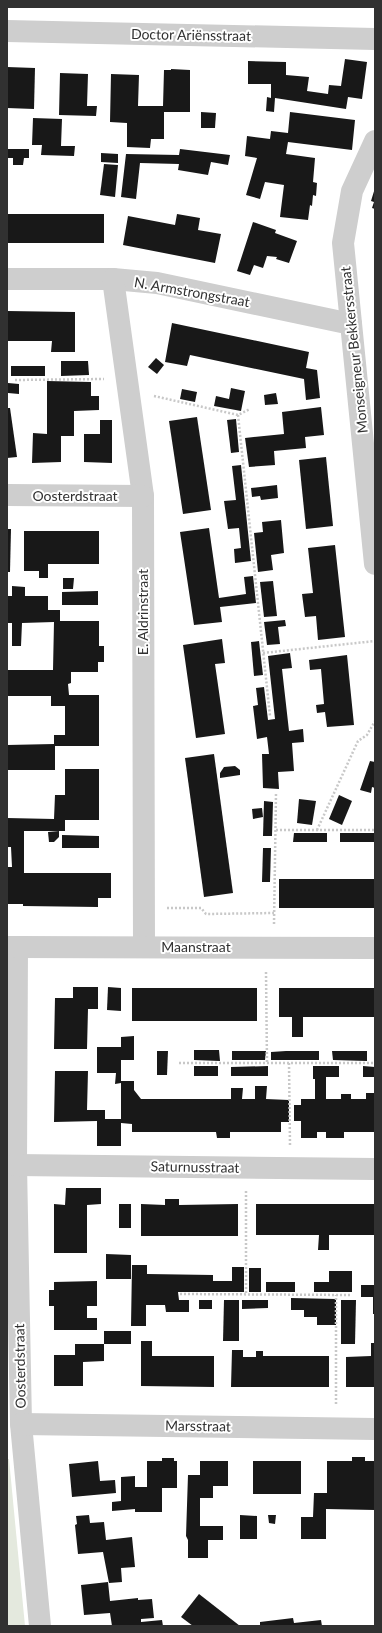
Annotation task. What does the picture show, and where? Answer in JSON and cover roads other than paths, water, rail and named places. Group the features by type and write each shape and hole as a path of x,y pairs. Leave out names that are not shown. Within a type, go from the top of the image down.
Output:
{"street":[{"name":"Doctor Ariënsstraat","path":"7,31 375,39"},
{"name":"Monseigneur Bekkersstraat","path":"375,141 352,191 343,243 375,564"},
{"name":"N. Armstrongstraat","path":"7,279 113,279 156,283 351,324"},
{"name":"E. Aldrinstraat","path":"113,279 143,496 144,947"},
{"name":"Oosterdstraat","path":"7,496 143,496"},
{"name":"Oosterdstraat","path":"12,947 21,1424 40,1626"},
{"name":"Maanstraat","path":"12,947 375,948"},
{"name":"Saturnusstraat","path":"16,1165 375,1169"},
{"name":"Marsstraat","path":"21,1424 375,1429"}]}
